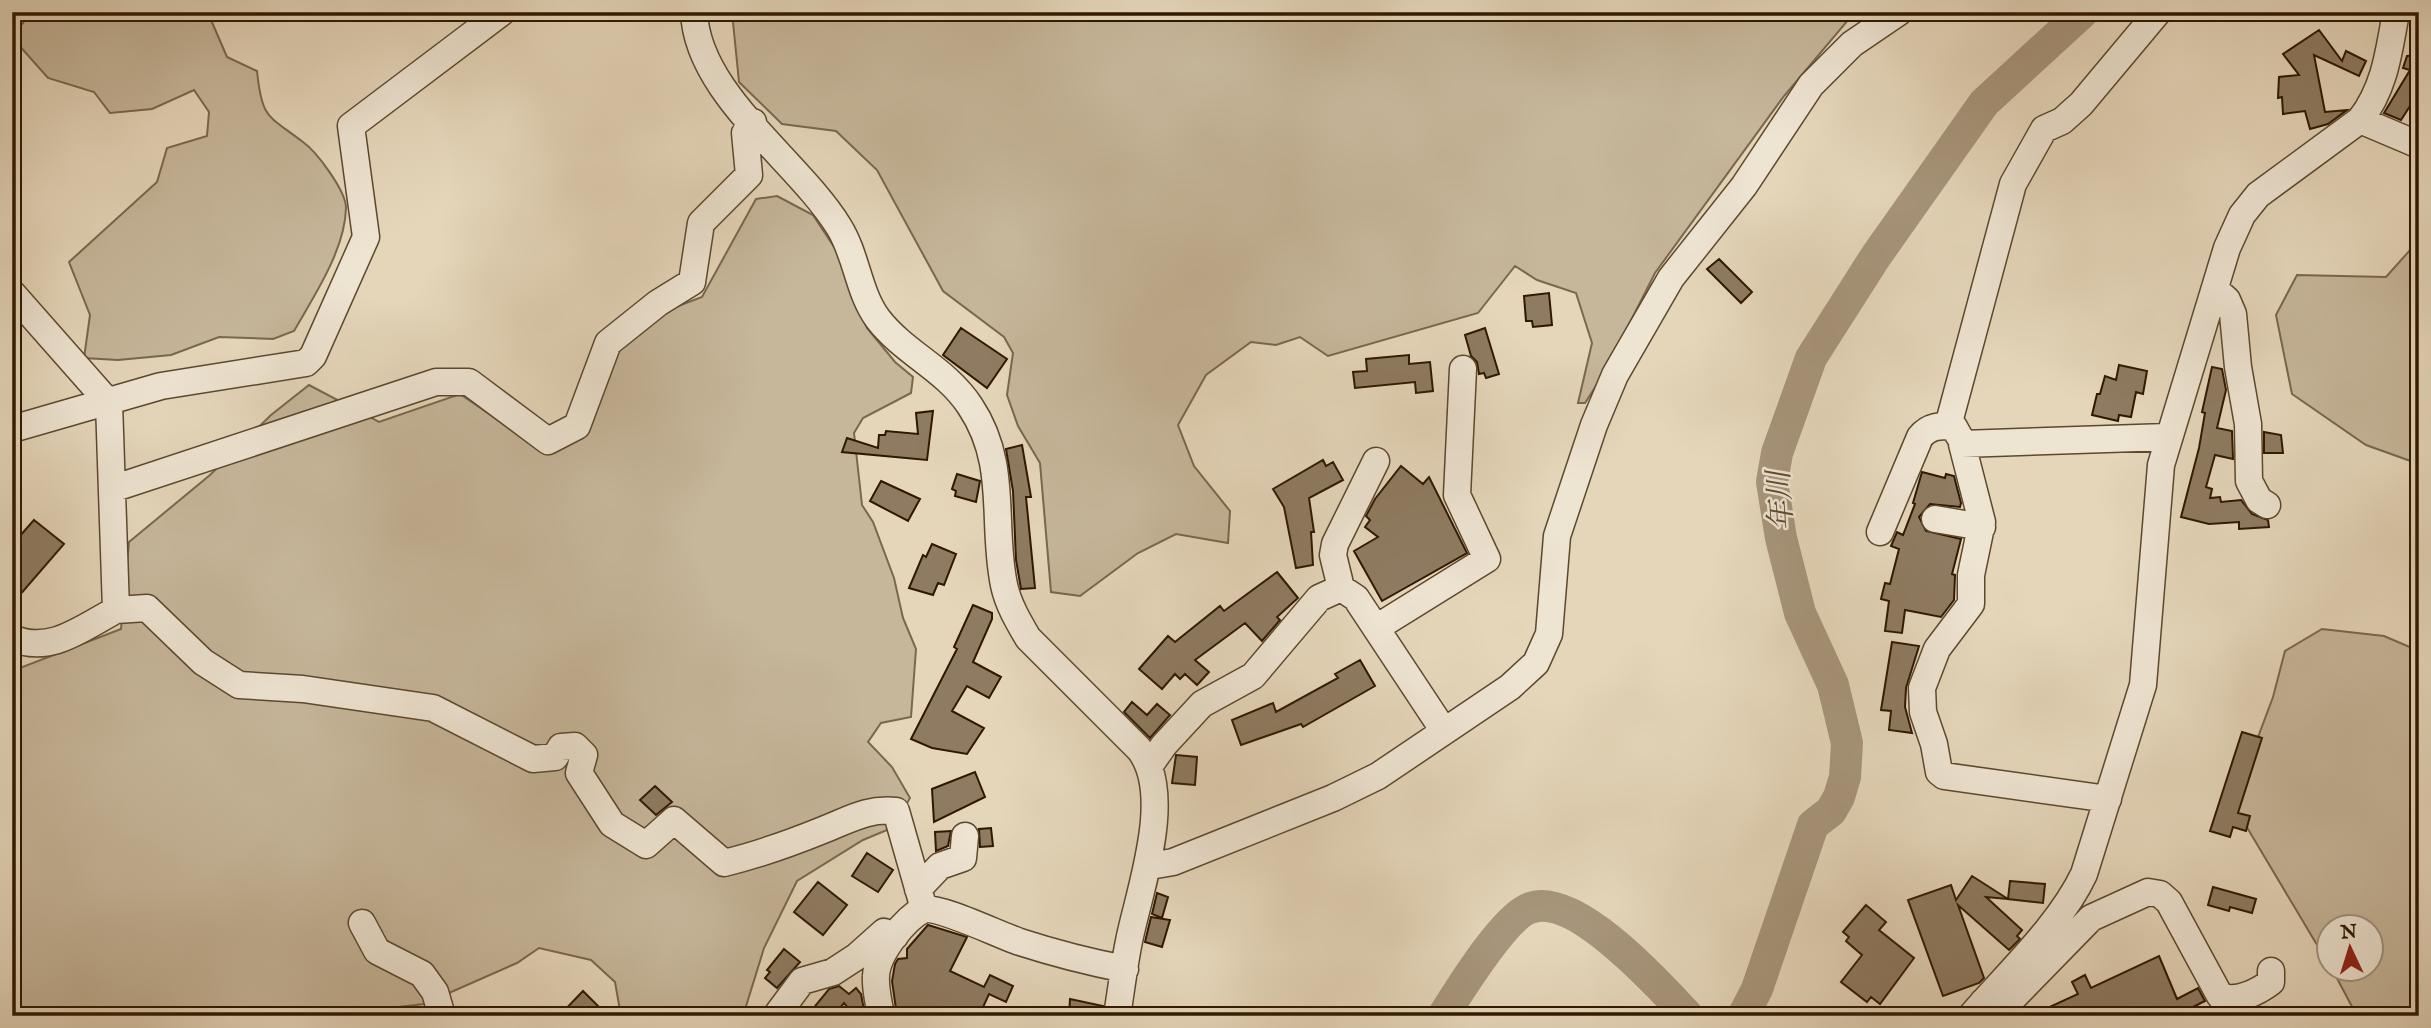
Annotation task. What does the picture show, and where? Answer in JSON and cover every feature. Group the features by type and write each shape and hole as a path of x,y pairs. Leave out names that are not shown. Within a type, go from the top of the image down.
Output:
{"street":[{"path":"12,429 161,386 306,363 313,356 366,237 351,126 502,12"},
{"path":"694,12 695,34 705,61 720,85 822,201 841,229 868,303 878,319 893,335 954,385 971,407 996,466 1004,583 1015,616 1028,638 1139,749 1150,765 1153,822 1150,866 1129,940 1117,1016"},
{"path":"1150,866 1173,862 1333,798 1378,776 1510,687 1536,663 1549,634 1558,536 1594,425 1615,375 1671,278 1744,186 1811,85 1852,44 1899,12"},
{"path":"2108,799 1944,776 1939,772 1934,744 1923,712 1922,688 1937,649 1971,604 1971,575 1982,527 1982,511 1955,435 2013,184 2044,130 2069,117 2158,12"},
{"path":"1977,1009 2076,890 2108,799 2143,685 2158,487 2167,437 2237,226 2258,195 2360,120 2382,82 2396,12"},
{"path":"2360,120 2419,145"},
{"path":"112,489 436,382 469,382 548,441 577,426 608,343 692,282 701,223 749,175 745,133 753,122"},
{"path":"2216,289 2227,300 2233,314 2238,367 2248,424 2249,481 2259,500 2267,505"},
{"path":"12,293 109,403 116,610"},
{"path":"1376,628 1487,559 1457,495 1464,369"},
{"path":"1880,532 1920,437 1934,426 1955,435 2167,437"},
{"path":"1376,461 1335,544 1333,555 1341,588 1351,593 1444,731"},
{"path":"1935,519 1982,527"},
{"path":"1150,765 1164,745 1202,704 1254,676 1319,598 1341,588"},
{"path":"12,638 30,646 53,643 116,610 147,608 203,662 239,685 303,689 433,708 533,759 555,757 561,747 575,746 584,755 579,773 612,824 646,845 674,820 724,863 826,829 848,817 880,809 896,811 921,899 938,910 1018,942 1125,969"},
{"path":"881,1016 876,975 896,936 940,866 963,858 965,836"},
{"path":"1977,1009 2008,1003 2091,918 2148,892 2160,894 2169,902 2220,996 2235,999 2262,989 2271,982 2271,971"},
{"path":"362,923 377,951 422,974 435,992 442,1016"},
{"path":"776,1016 802,981 833,972 884,932 896,936"}],"shaded area":[{"path":"17,12 211,12 211,20 227,57 257,71 261,99 269,115 316,154 330,172 345,201 344,224 334,256 294,331 273,339 219,337 171,355 118,360 84,358 90,315 69,262 157,182 167,148 207,136 209,112 194,90 152,109 110,113 94,92 48,78 17,43"},
{"path":"732,12 1849,12 1849,19 1784,96 1655,273 1605,372 1585,403 1578,403 1592,343 1576,293 1537,280 1515,266 1478,313 1328,356 1300,337 1276,345 1251,342 1206,375 1178,425 1194,466 1230,511 1228,543 1176,534 1138,553 1080,596 1051,592 1040,463 1018,426 1007,395 1013,353 1004,337 943,291 877,170 836,131 782,124 739,82"},
{"path":"777,196 813,215 838,253 867,328 895,362 913,377 911,393 863,418 854,433 862,505 873,522 894,578 903,618 916,649 911,717 881,723 868,742 892,767 910,798 892,828 863,840 797,881 764,948 743,1016 621,1016 615,982 591,960 539,948 517,963 424,1004 321,1016 12,1016 12,668 15,670 121,629 129,542 210,475 271,415 309,385 379,422 460,394 511,429 546,437 582,417 610,354 660,313 702,297 756,199"},
{"path":"2419,240 2419,464 2366,445 2292,394 2276,315 2297,275 2386,277"},
{"path":"2322,629 2384,636 2419,651 2419,1016 2357,1016 2339,982 2386,982 2386,912 2316,912 2316,943 2233,804 2273,697 2285,651"}],"building":[{"path":"2319,30 2342,61 2346,51 2366,61 2359,76 2314,55 2325,112 2347,110 2328,124 2310,129 2305,111 2283,114 2282,97 2278,98 2279,77 2299,75 2283,54"},
{"path":"2419,55 2419,92 2401,120 2384,113 2410,70 2403,68 2407,56"},
{"path":"1719,259 1752,292 1741,303 1707,269"},
{"path":"1549,293 1552,325 1533,327 1532,321 1526,321 1524,296"},
{"path":"961,328 1007,359 987,388 943,355"},
{"path":"1485,328 1499,374 1486,378 1484,373 1479,374 1477,362 1471,356 1465,335"},
{"path":"1409,355 1409,364 1430,362 1433,391 1416,393 1415,382 1355,388 1353,372 1367,371 1366,359"},
{"path":"2119,365 2147,371 2143,394 2136,392 2131,417 2119,415 2118,421 2092,415 2105,376 2116,380"},
{"path":"2212,367 2222,369 2226,390 2217,428 2232,431 2233,459 2215,455 2206,487 2212,489 2210,498 2220,497 2221,502 2241,500 2252,514 2268,520 2269,527 2239,529 2239,522 2209,524 2181,517 2199,448 2205,413 2202,412"},
{"path":"933,411 927,460 842,452 847,438 878,448 879,435 885,435 886,431 918,434 916,413"},
{"path":"2264,432 2281,435 2283,453 2264,453"},
{"path":"1022,445 1031,497 1026,497 1035,588 1021,589 1016,560 1013,491 1006,449"},
{"path":"1323,460 1326,466 1333,462 1343,480 1309,498 1314,532 1311,532 1313,565 1296,568 1284,507 1273,489"},
{"path":"1401,466 1423,484 1429,477 1467,553 1382,601 1354,551 1378,537 1365,527 1370,520 1366,516 1375,499"},
{"path":"1922,472 1945,478 1946,474 1954,476 1961,503 1960,507 1930,504 1919,517 1926,531 1961,539 1952,574 1955,575 1954,600 1941,617 1905,610 1902,633 1885,631 1889,601 1881,599 1885,583 1890,584 1899,549 1891,546 1897,532 1903,535 1915,504 1913,503"},
{"path":"957,474 980,481 976,502 955,496 956,491 952,489"},
{"path":"881,481 920,499 908,521 870,501"},
{"path":"34,520 64,544 12,604 12,545"},
{"path":"932,544 956,554 944,585 938,583 933,595 909,588 923,555 926,557"},
{"path":"1277,572 1298,598 1277,617 1280,620 1262,641 1245,623 1195,660 1209,672 1197,685 1185,674 1180,679 1175,674 1162,689 1139,669 1168,636 1175,642 1220,606 1224,611"},
{"path":"973,605 992,613 992,619 973,662 1001,677 989,698 967,686 952,711 984,728 967,754 932,748 911,739 957,649 954,647"},
{"path":"1892,642 1919,646 1906,688 1905,707 1912,733 1889,730 1891,711 1881,710"},
{"path":"1360,660 1375,686 1303,727 1301,724 1241,745 1232,720 1273,703 1276,712 1338,678 1335,674"},
{"path":"1132,702 1147,715 1157,704 1170,715 1150,738 1124,712"},
{"path":"2242,732 2262,738 2238,813 2250,816 2246,831 2233,827 2230,837 2210,831"},
{"path":"1176,755 1197,757 1195,785 1172,783"},
{"path":"975,772 985,797 934,822 932,789"},
{"path":"655,786 672,802 656,815 640,800"},
{"path":"991,828 993,846 980,847 979,829"},
{"path":"951,831 948,846 936,851 935,832"},
{"path":"867,853 893,870 878,892 852,876"},
{"path":"1972,876 2008,899 1986,897 2022,930 2017,936 2020,939 2009,950 1958,905 1984,978 1979,983 1943,996 1908,900 1951,885 1956,900"},
{"path":"2010,881 2045,884 2043,903 2008,899"},
{"path":"818,882 847,905 823,935 794,912"},
{"path":"2213,887 2256,899 2252,913 2230,907 2229,911 2208,905"},
{"path":"1157,893 1168,897 1162,918 1152,914"},
{"path":"1866,905 1886,922 1879,930 1914,958 1880,1004 1871,997 1867,1002 1841,982 1862,955 1846,941 1849,937 1843,932"},
{"path":"1151,917 1170,920 1162,947 1145,942"},
{"path":"928,925 967,937 950,971 984,987 990,975 1013,986 1006,1002 989,994 979,1016 910,1016 896,1009 892,981 895,964 898,959 907,958 907,949"},
{"path":"784,949 800,962 777,988 765,978 770,972 767,970"},
{"path":"2159,956 2177,999 2198,988 2205,1001 2183,1012 2185,1016 2030,1016 2078,994 2072,982 2085,975 2091,988"},
{"path":"839,986 849,994 856,988 861,994 865,1015 855,1016 844,1003 833,1016 807,1016 829,989"},
{"path":"583,991 598,1006 588,1016 559,1016"},
{"path":"1070,999 1103,1006 1102,1016 1069,1016"}],"waterway":[{"name":"年川","path":"1743,1016 1757,989 1813,825 1831,811 1845,777 1847,743 1833,685 1800,613 1781,538 1772,482 1777,453 1811,358 1876,256 1984,103 2083,12"},
{"name":"年川","path":"1443,1016 1483,956 1508,925 1530,908 1549,907 1570,913 1615,944 1688,1016"}]}
